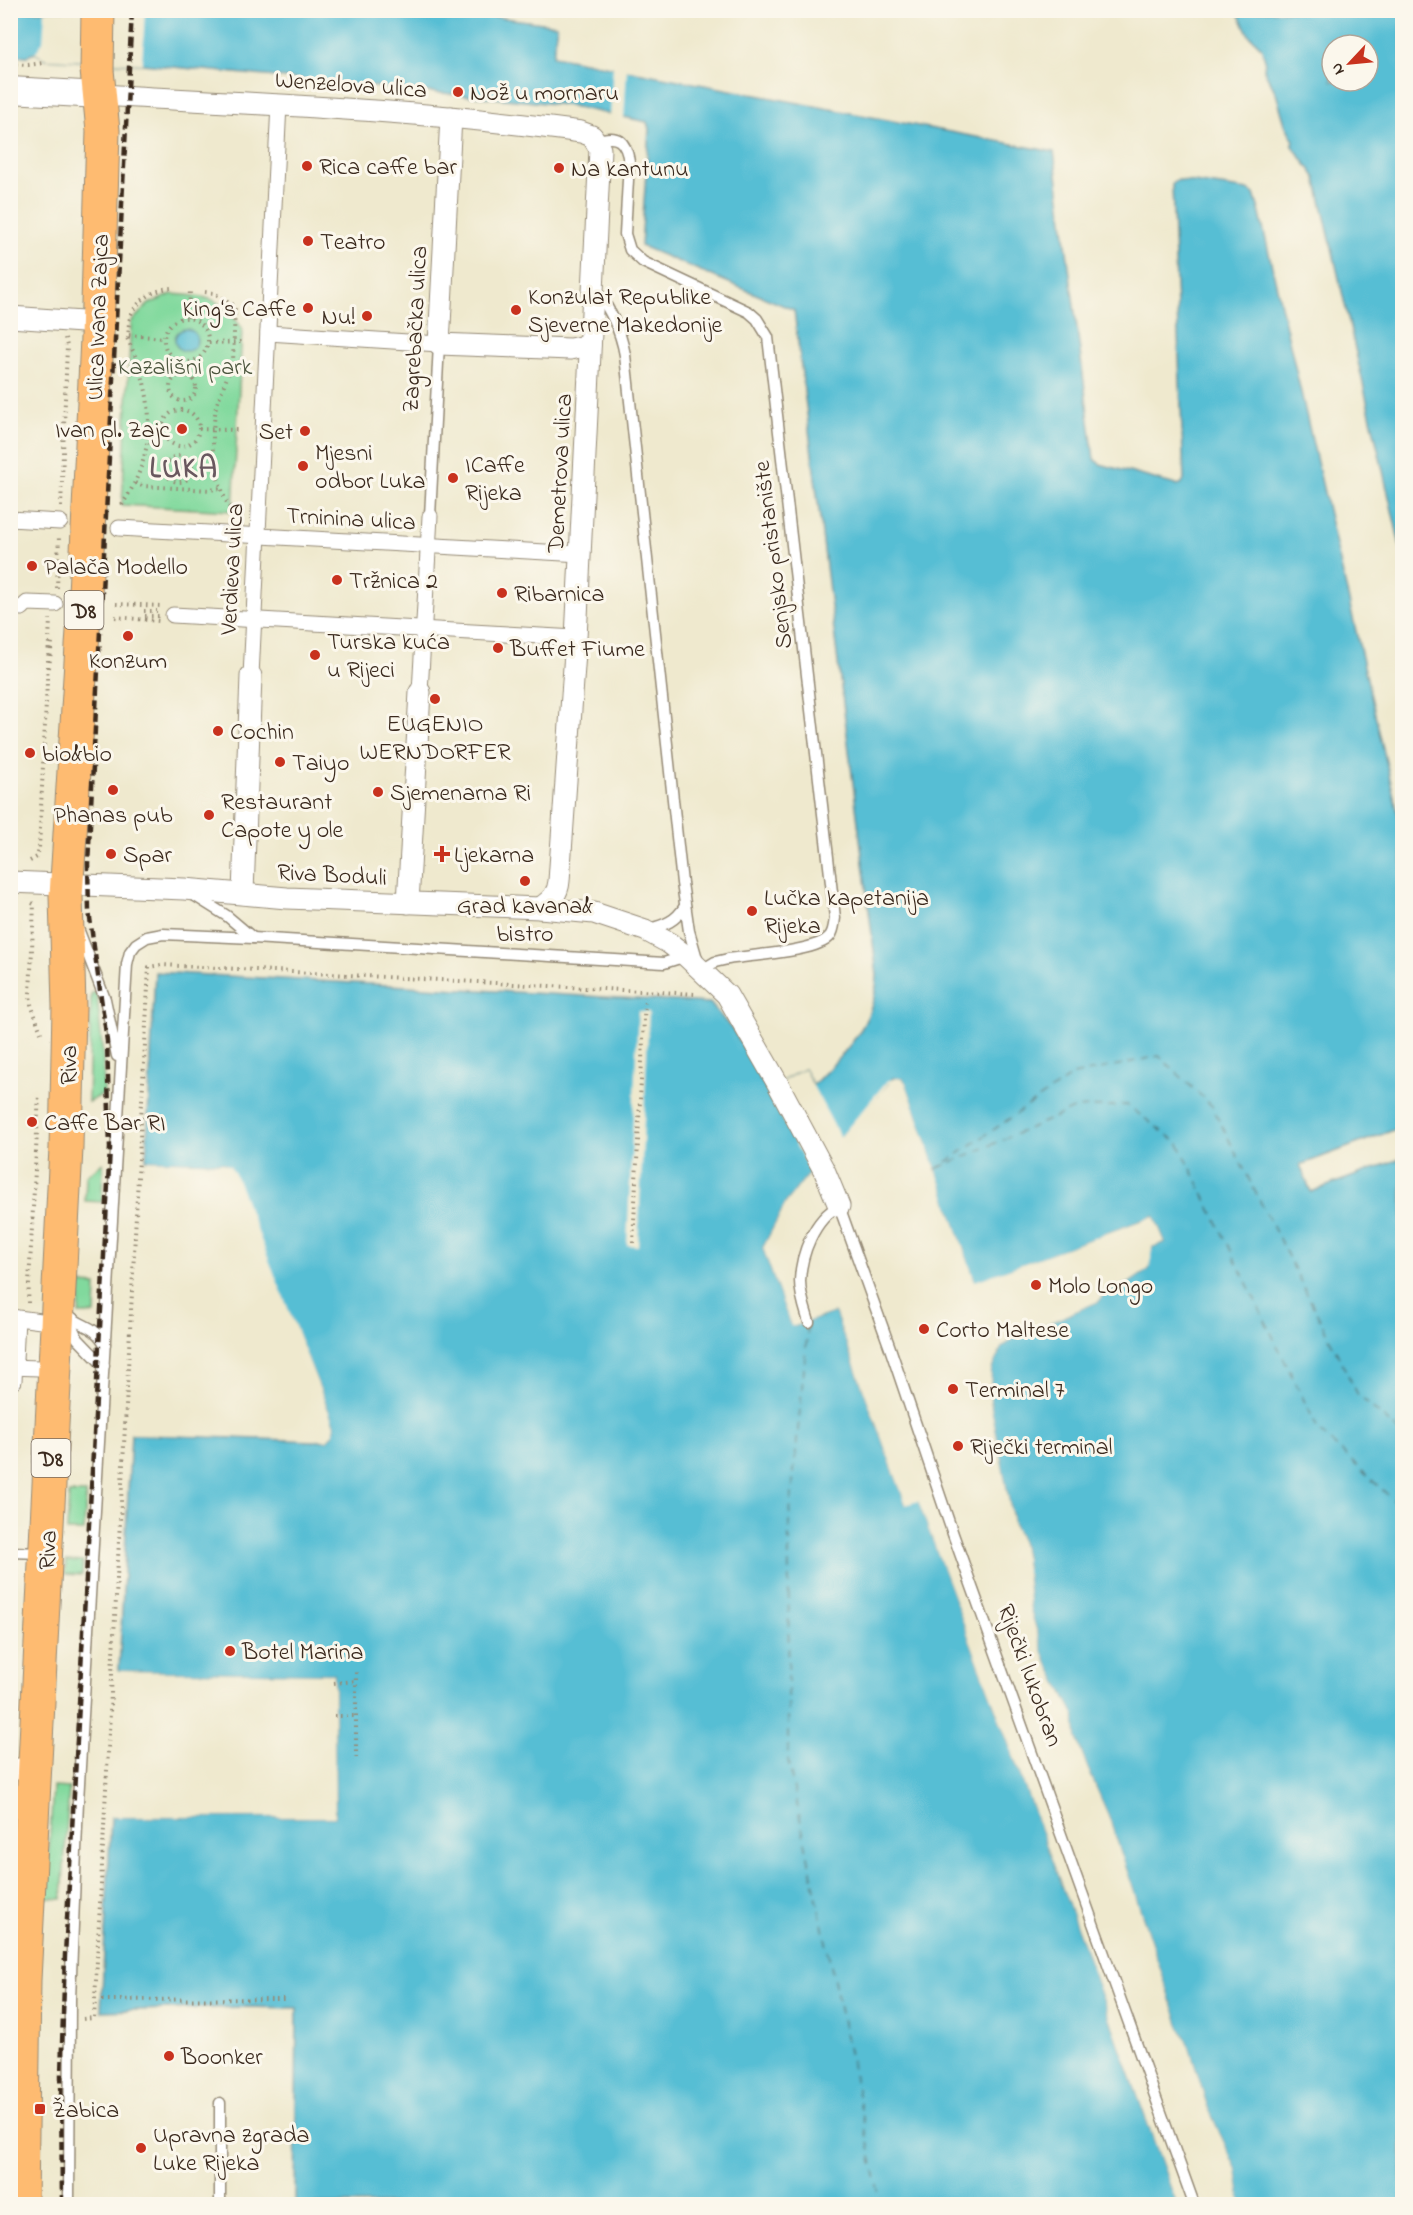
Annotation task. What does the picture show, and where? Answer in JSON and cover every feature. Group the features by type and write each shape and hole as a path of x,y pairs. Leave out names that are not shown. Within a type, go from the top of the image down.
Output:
{"main road":[{"name":"Ulica Ivana Zajca","path":"58,897 83,627 97,323 103,130 96,62 98,10"},
{"name":"Riva","path":"21,2205 17,1980 23,1769 47,1553 62,1299 69,1019 58,897"}],"street":[{"path":"10,90 100,95"},
{"name":"Wenzelova ulica","path":"100,95 279,104 451,117 581,132 592,136 596,141"},
{"name":"Verdieva ulica","path":"243,893 251,676 279,104"},
{"name":"Zagrebačka ulica","path":"439,344 451,117"},
{"name":"Demetrova ulica","path":"540,908 553,898 558,890 559,880 581,554 601,156 596,141"},
{"path":"10,317 97,323"},
{"path":"268,333 439,344 570,349 590,345"},
{"name":"Zagrebačka ulica","path":"408,903 430,516"},
{"path":"10,519 60,522"},
{"name":"Trninina ulica","path":"119,528 581,554"},
{"path":"10,607 22,608 27,603 55,604"},
{"path":"163,614 576,638"},
{"name":"Riva Boduli","path":"559,880 568,892 594,913"},
{"name":"Riva Boduli","path":"10,882 58,897 184,889 287,898 540,908 594,913 645,930 669,943 727,995 737,1009 820,1164"},
{"name":"Riječki lukobran","path":"820,1164 839,1206"},
{"path":"24,1318 13,1372 39,1368"}],"lane":[{"name":"Senjsko pristanište","path":"596,141 616,139 623,143 628,151 625,234 630,250 643,262 749,312 757,319 768,337 835,918 833,934 811,948 696,965"},
{"path":"69,2205 70,1999 83,1694 127,964 130,952 136,944 147,937 163,934 696,965 685,906 625,355 614,317 594,285"},
{"name":"Zagrebačka ulica","path":"430,516 439,344"},
{"path":"184,889 227,916 253,938"},
{"path":"58,897 105,999 120,1080"},
{"path":"645,930 672,922 685,906"},
{"path":"809,1322 801,1285 803,1262 810,1240 822,1220 831,1210 839,1206"},
{"name":"Riječki lukobran","path":"839,1206 890,1348 952,1534 1194,2205"},
{"path":"62,1299 78,1323 94,1330 105,1344"},
{"path":"62,1299 71,1327 78,1339 104,1366"},
{"path":"10,1552 47,1553"},
{"path":"220,2103 220,2205"}],"path":[{"path":"10,64 43,63"},
{"path":"122,505 135,483 146,451 150,427 149,403 144,378 128,337 130,316 152,293 172,288"},
{"path":"189,318 190,288"},
{"path":"205,292 214,293 235,306 233,362 216,406 213,429 213,454 221,488 232,511"},
{"path":"189,318 202,323 209,343 204,355 198,360 184,363 171,357 164,338 166,331 175,321 189,318"},
{"path":"128,337 164,338"},
{"path":"209,343 242,342"},
{"path":"183,375 184,363"},
{"path":"183,375 191,377 196,388 190,399 182,401 174,397 170,390 175,378 183,375"},
{"path":"182,401 182,410"},
{"path":"182,410 196,418 199,429 192,442 179,446 166,438 163,428 171,413 182,410"},
{"path":"150,427 163,428"},
{"path":"199,429 237,430"},
{"path":"179,446 180,456"},
{"path":"180,456 190,463 191,472 186,479 178,482 170,479 166,468 172,458 180,456"},
{"path":"178,482 178,488"},
{"path":"135,483 142,486 210,490 221,488"},
{"path":"115,617 164,621 163,614 166,606 116,604"},
{"path":"145,613 163,614"},
{"path":"35,859 39,849 47,672 51,662 52,642"},
{"path":"29,862 43,859"},
{"path":"41,1039 41,1031 32,1009 30,994 34,906 58,897"},
{"path":"94,2018 149,967 161,965 693,994"},
{"path":"633,1243 645,999"},
{"path":"24,1318 39,1087"},
{"path":"10,1448 13,1372"},
{"path":"10,1572 16,1581 13,1640"},
{"path":"356,1671 356,1758"},
{"path":"334,1683 356,1681"},
{"path":"334,1716 356,1716"},
{"path":"102,2000 288,2000"}],"green space":[{"name":"Kazališni park","path":"172,294 213,300 234,317 242,328 233,511 122,505 131,322 149,304"},
{"path":"94,992 97,995 104,1094 88,1102 91,994"},
{"path":"103,1163 102,1202 85,1201 86,1176"},
{"path":"81,1284 96,1285 95,1314 79,1314"},
{"path":"69,1493 86,1493 84,1531 67,1531"},
{"path":"66,1561 83,1562 82,1575 65,1574"},
{"path":"53,1787 69,1788 62,1899 46,1898"}],"water":[{"path":"11,11 452,11 557,25 553,56 1054,152 1094,459 1100,464 1176,485 1181,484 1184,480 1172,185 1175,181 1180,180 1248,190 1254,194 1402,831 1402,1127 1300,1165 1311,1192 1402,1158 1402,2204 1241,2204 1236,2169 1207,2106 1189,2047 1179,2025 1108,1815 1076,1737 1075,1716 1045,1659 1030,1609 1025,1557 1022,1543 1013,1523 990,1401 991,1370 1001,1348 1012,1339 1099,1301 1104,1293 1130,1282 1149,1269 1152,1247 1165,1242 1154,1216 975,1282 903,1079 893,1078 810,1172 786,1203 763,1248 791,1325 795,1326 835,1312 906,1504 918,1500 1075,1921 1177,2204 295,2204 297,2008 243,2007 101,2011 111,1817 335,1817 334,1674 119,1671 131,1434 315,1441 327,1440 335,1427 230,1167 223,1163 146,1160 155,972 710,1003 735,1033 767,1090 804,1069 813,1085 825,1073 857,1036 865,1023 875,993 877,975 794,310 641,246 649,129 647,122 566,105 142,64 46,59 35,53 27,56 11,56"},
{"path":"1237,11 1402,11 1402,554 1316,178 1292,145 1294,141 1285,124 1276,93 1264,70 1265,59 1261,47 1249,35"},
{"path":"186,329 194,332 197,340 194,348 186,351 178,348 175,340 178,332"}],"pier":[{"path":"45,11 145,11 142,64 46,59 35,53 43,41"},
{"path":"613,65 627,68 624,119 610,117"},
{"path":"638,1011 649,1012 638,1246 627,1245"},
{"path":"804,1069 840,1137 887,1081 903,1079 975,1281 1154,1216 1165,1242 1152,1247 1149,1269 1130,1282 1104,1293 1099,1301 1012,1339 1001,1348 991,1370 990,1401 1013,1523 1022,1543 1025,1558 1030,1609 1045,1659 1075,1716 1076,1737 1108,1815 1179,2025 1189,2047 1207,2106 1236,2169 1241,2204 1238,2204 1233,2169 1204,2107 1106,1816 1073,1738 1072,1717 1043,1660 1027,1610 1022,1558 1019,1544 1010,1524 987,1401 988,1370 998,1346 1011,1336 1082,1307 1097,1299 1102,1291 1129,1279 1146,1267 1150,1245 1161,1240 1152,1220 974,1284 950,1223 903,1085 897,1081 889,1083 844,1137 849,1150 831,1159 812,1174 789,1205 766,1248 793,1323 834,1309 837,1311 907,1501 918,1497 921,1499 1180,2204 1177,2204 1075,1921 918,1501 906,1505 835,1312 791,1326 763,1248 786,1203 810,1172 767,1090"},
{"path":"146,1160 223,1163 230,1166 335,1427 327,1440 131,1434 131,1431 315,1438 325,1437 332,1427 228,1169 223,1166 146,1163"},
{"path":"119,1671 334,1674 335,1817 111,1817 111,1814 332,1814 331,1677 119,1674"}],"ferry route":[{"path":"935,1170 1073,1075 1159,1056 1212,1106 1358,1395 1402,1434"},
{"path":"938,1168 1076,1108 1127,1105 1179,1144 1319,1431 1402,1508"},
{"path":"808,1326 789,1524 788,1761 881,2204"}],"railway":[{"path":"62,2204 61,2075 65,1955 110,1148 107,1041 89,911 88,864 132,10"}],"place":[{"name":"Nož u mornaru","path":"458,92"},
{"name":"Rica caffe bar","path":"307,166"},
{"name":"Na kantunu","path":"559,168"},
{"name":"Teatro","path":"308,241"},
{"name":"King‘s Caffe","path":"308,308"},
{"name":"Konzulat Republike Sjeverne Makedonije","path":"516,310"},
{"name":"Nu!","path":"367,316"},
{"name":"Ivan pl. Zajc","path":"182,429"},
{"name":"Set","path":"305,431"},
{"name":"Mjesni odbor Luka","path":"303,466"},
{"name":"ICaffe Rijeka","path":"453,478"},
{"name":"Palača Modello","path":"32,566"},
{"name":"Tržnica 2","path":"337,580"},
{"name":"Ribarnica","path":"502,593"},
{"name":"Konzum","path":"128,636"},
{"name":"Buffet Fiume","path":"498,648"},
{"name":"Turska kuća u Rijeci","path":"315,655"},
{"name":"EUGENIO WERNDORFER","path":"435,699"},
{"name":"Cochin","path":"218,731"},
{"name":"bio&bio","path":"30,753"},
{"name":"Taiyo","path":"280,762"},
{"name":"Phanas pub","path":"113,790"},
{"name":"Sjemenarna Ri","path":"378,792"},
{"name":"Restaurant Capote y ole","path":"209,815"},
{"name":"Spar","path":"111,854"},
{"name":"Ljekarna","path":"442,854"},
{"name":"Grad kavana& bistro","path":"525,881"},
{"name":"Lučka kapetanija Rijeka","path":"752,911"},
{"name":"Caffe Bar RI","path":"32,1122"},
{"name":"Molo Longo","path":"1036,1285"},
{"name":"Corto Maltese","path":"924,1329"},
{"name":"Terminal 7","path":"953,1389"},
{"name":"Riječki terminal","path":"958,1446"},
{"name":"Botel Marina","path":"230,1651"},
{"name":"Boonker","path":"169,2056"},
{"name":"Žabica","path":"40,2109"},
{"name":"Upravna zgrada Luke Rijeka","path":"141,2148"}],"district":[{"name":"LUKA","path":"184,467"}]}
